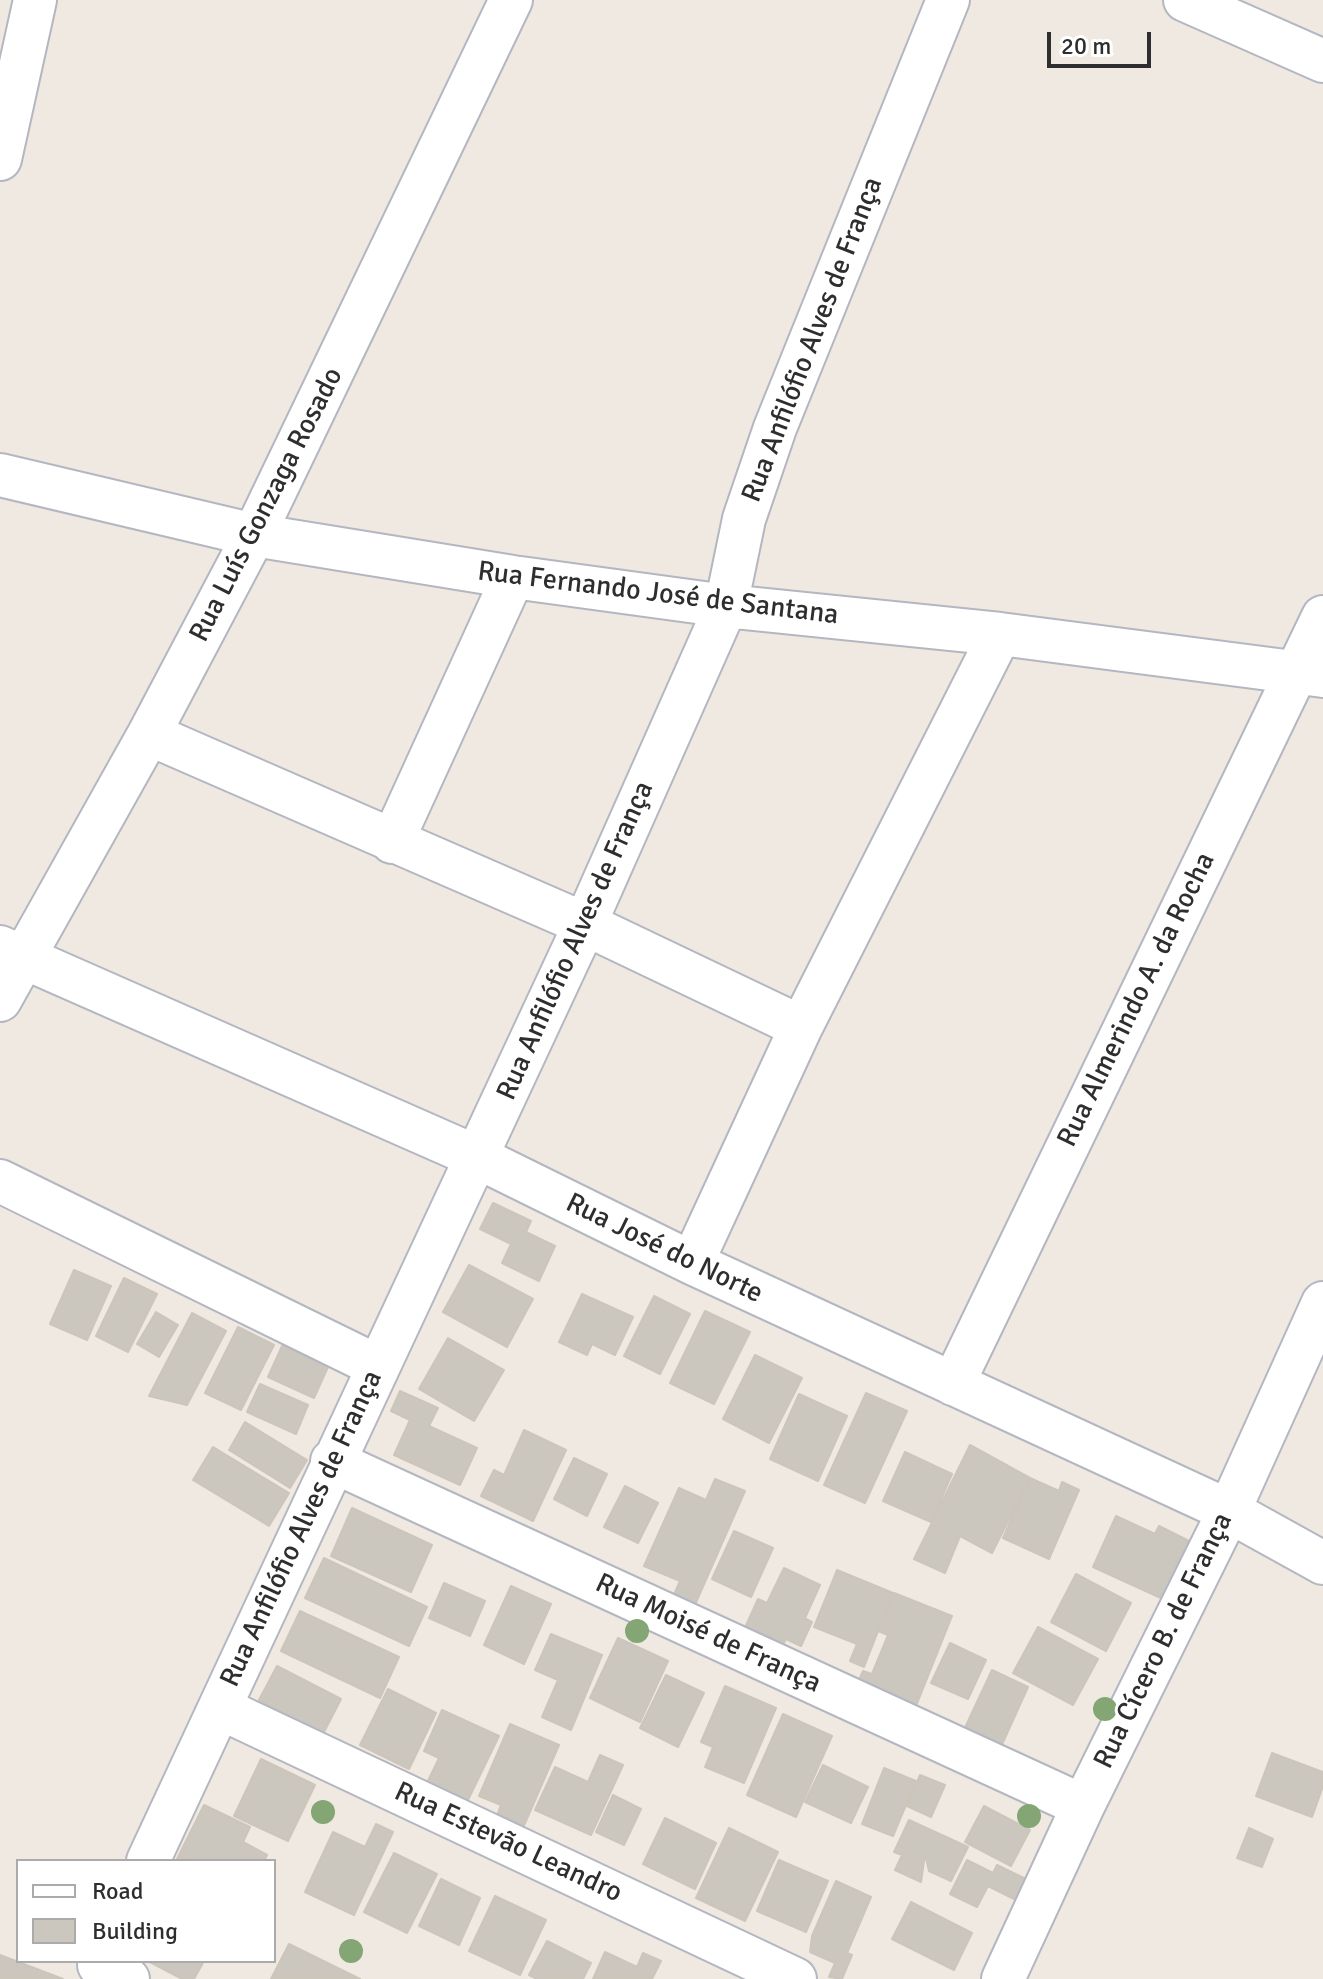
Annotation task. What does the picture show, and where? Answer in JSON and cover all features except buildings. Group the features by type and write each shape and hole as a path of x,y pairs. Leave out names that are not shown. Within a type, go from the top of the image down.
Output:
{"street":[{"path":"0,159 35,0"},
{"name":"Rua Luís Gonzaga Rosado","path":"0,1000 12,952 149,734 254,535 325,394 511,0"},
{"name":"Rua Anfilófio Alves de França","path":"149,1859 585,924 726,606 740,531 775,428 948,0"},
{"path":"1185,0 1323,61"},
{"name":"Rua Fernando José de Santana","path":"0,475 254,535 513,577 726,606 1000,634 1308,674"},
{"path":"392,842 513,577"},
{"name":"Rua Almerindo A. da Rocha","path":"953,1384 1308,674 1323,617"},
{"path":"692,1263 801,1027 1000,634"},
{"path":"149,734 585,924 801,1027"},
{"name":"Rua José do Norte","path":"12,952 477,1157 692,1263 1229,1511 1323,1563"},
{"path":"0,1181 377,1366"},
{"name":"Rua Cícero B. de França","path":"1003,1979 1083,1806 1229,1511 1323,1303"},
{"name":"Rua Moisé de França","path":"332,1461 1083,1806"},
{"name":"Rua Estevão Leandro","path":"220,1708 795,1979"}]}
